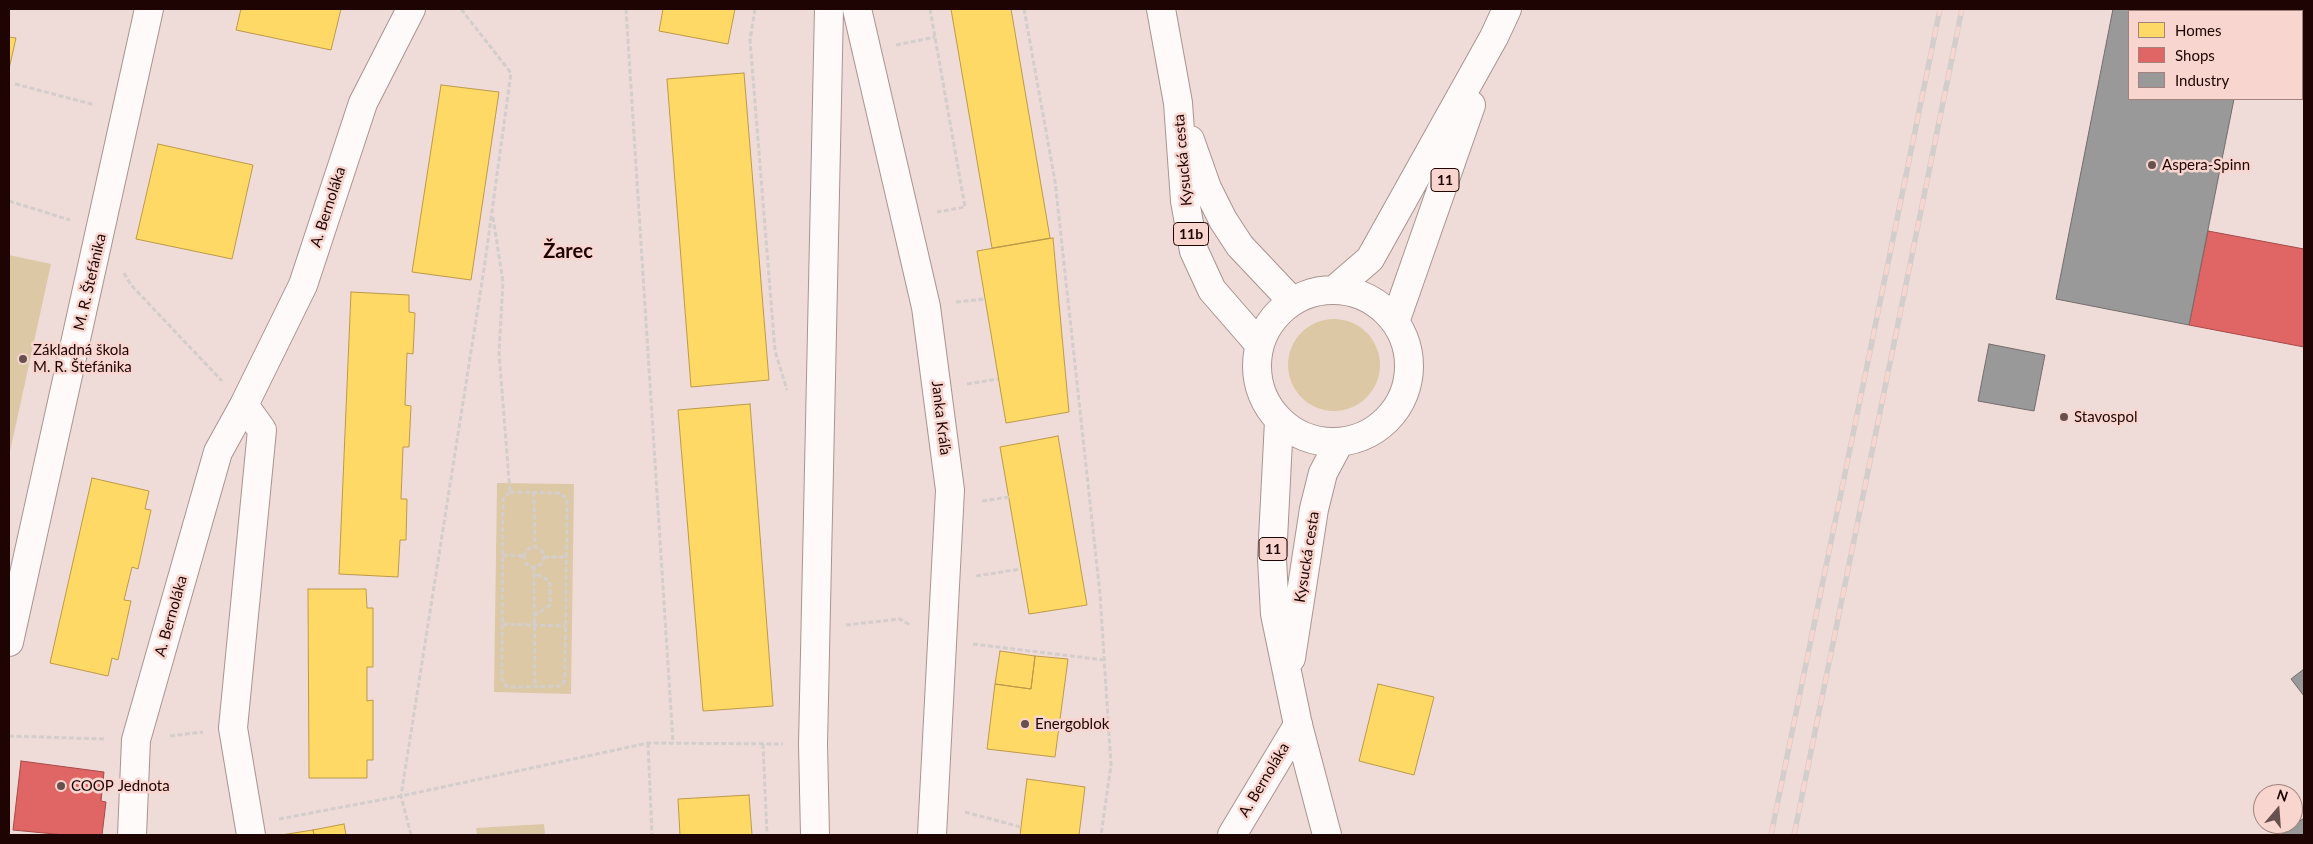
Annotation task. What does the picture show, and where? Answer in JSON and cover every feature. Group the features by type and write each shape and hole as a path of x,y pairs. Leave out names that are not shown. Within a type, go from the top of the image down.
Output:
{"street":[{"name":"M. R. Štefánika","path":"9,642 150,9"},
{"name":"A. Bernoláka","path":"132,835 136,740 218,452 244,404 302,285 363,102 411,9"},
{"path":"815,835 814,744 829,9"},
{"name":"Janka Kráľa","path":"857,9 926,307 950,490 932,835"},
{"name":"Kysucká cesta","path":"1161,9 1178,103 1185,201 1194,251 1212,290 1259,344"},
{"name":"11","path":"1334,290 1370,259 1494,37 1507,9"},
{"name":"11","path":"1396,322 1494,37"},
{"name":"Kysucká cesta","path":"1178,103 1207,188 1223,220 1240,246 1292,301"},
{"path":"1334,290 1356,293 1378,304 1396,322 1406,342 1410,365 1407,388 1397,409 1381,426 1362,438 1339,443 1307,439 1279,421 1266,405 1258,386 1256,365 1259,344 1272,319 1292,301 1313,292 1334,290"},
{"path":"244,404 262,430 233,728 250,830"},
{"name":"Kysucká cesta","path":"1279,421 1272,559 1275,614 1298,725 1327,835"},
{"name":"Kysucká cesta","path":"1289,675 1314,509 1323,473 1339,443"},
{"name":"A. Bernoláka","path":"1232,835 1298,725"}],"path":[{"path":"411,835 401,796 492,212 511,73 461,9"},
{"path":"626,9 673,743"},
{"path":"755,9 750,40 775,351 790,399"},
{"path":"930,9 965,208"},
{"path":"1024,9 1055,181 1100,594 1111,765 1101,835"},
{"path":"867,51 935,37"},
{"path":"15,84 127,113"},
{"path":"9,201 60,215 100,234 131,285 244,404"},
{"path":"492,212 503,282 499,353 510,492"},
{"path":"510,492 534,492 560,493 565,496 567,557 564,683 557,688 506,686 503,683 503,499 510,492"},
{"path":"534,492 535,547"},
{"path":"525,556 528,550 535,547 541,550 544,557"},
{"path":"503,554 525,556"},
{"path":"525,556 529,565 534,566 540,564 544,557"},
{"path":"544,557 567,557"},
{"path":"534,566 534,688"},
{"path":"946,580 1021,569"},
{"path":"534,572 550,582 549,607 534,616"},
{"path":"816,628 900,620 943,641 1104,660"},
{"path":"503,624 565,626"},
{"path":"9,736 136,740 233,728"},
{"path":"648,743 652,835"},
{"path":"250,830 648,743 814,744"},
{"path":"763,744 768,835"},
{"path":"935,804 1021,827"}],"shaded area":[{"name":"Základná škola M. R. Štefánika","path":"9,255 51,264 9,456"},
{"path":"1334,319 1352,322 1367,332 1377,347 1380,365 1377,383 1367,398 1352,408 1334,411 1316,408 1301,398 1291,383 1288,365 1291,347 1301,332 1316,322"},
{"path":"497,483 574,484 571,694 494,692"},
{"path":"544,824 545,835 477,835 476,828"}],"building: Homes":[{"path":"241,9 341,9 331,50 236,30"},
{"path":"663,9 735,9 728,44 659,31"},
{"path":"951,9 1011,9 1050,238 992,248"},
{"path":"9,37 16,38 9,69"},
{"path":"744,73 769,380 691,387 667,79"},
{"path":"441,85 499,92 471,280 412,272"},
{"path":"158,144 253,165 232,259 136,239"},
{"path":"1053,238 1069,412 1006,423 977,251"},
{"path":"351,292 409,295 409,312 415,313 413,354 407,353 405,405 411,406 409,447 403,447 401,499 407,499 406,540 400,540 398,577 339,574"},
{"path":"750,404 773,706 703,711 678,410"},
{"path":"1058,436 1087,605 1029,614 1000,447"},
{"path":"92,478 149,491 145,509 151,510 138,569 132,567 124,600 131,601 118,660 112,658 108,676 50,663"},
{"path":"308,589 366,589 367,608 373,608 373,667 367,667 367,701 373,700 373,760 367,760 367,778 309,778"},
{"path":"1000,651 1035,656 1031,689 995,684"},
{"name":"Energoblok","path":"1035,656 1068,659 1055,757 987,749 995,684 1031,689"},
{"path":"1378,684 1434,697 1414,775 1359,761"},
{"path":"1027,779 1085,787 1079,835 1020,835"},
{"path":"749,795 752,835 680,835 678,799"},
{"path":"344,824 346,835 314,835 313,830"},
{"path":"313,830 314,835 281,835"}],"building: Shops":[{"path":"2208,231 2304,249 2304,347 2189,325"},
{"name":"COOP Jednota","path":"21,761 104,772 101,801 106,802 102,835 65,835 13,830"}],"building: Industry":[{"name":"Aspera-Spinn","path":"2113,9 2301,9 2128,10 2128,100 2234,100 2189,325 2056,299"},
{"path":"1989,344 2045,355 2034,411 1978,401"},
{"path":"2304,669 2304,696 2291,679"},
{"path":"2303,819 2304,835 2280,835 2303,834"}],"railway":[{"path":"1771,835 1940,9"},
{"path":"1794,835 1962,9"}],"place":[{"name":"Aspera-Spinn","path":"2152,165"},
{"name":"Základná škola M. R. Štefánika","path":"23,359"},
{"name":"Stavospol","path":"2064,417"},
{"name":"Energoblok","path":"1025,724"},
{"name":"COOP Jednota","path":"61,786"}],"district":[{"name":"Žarec","path":"568,252"}]}
